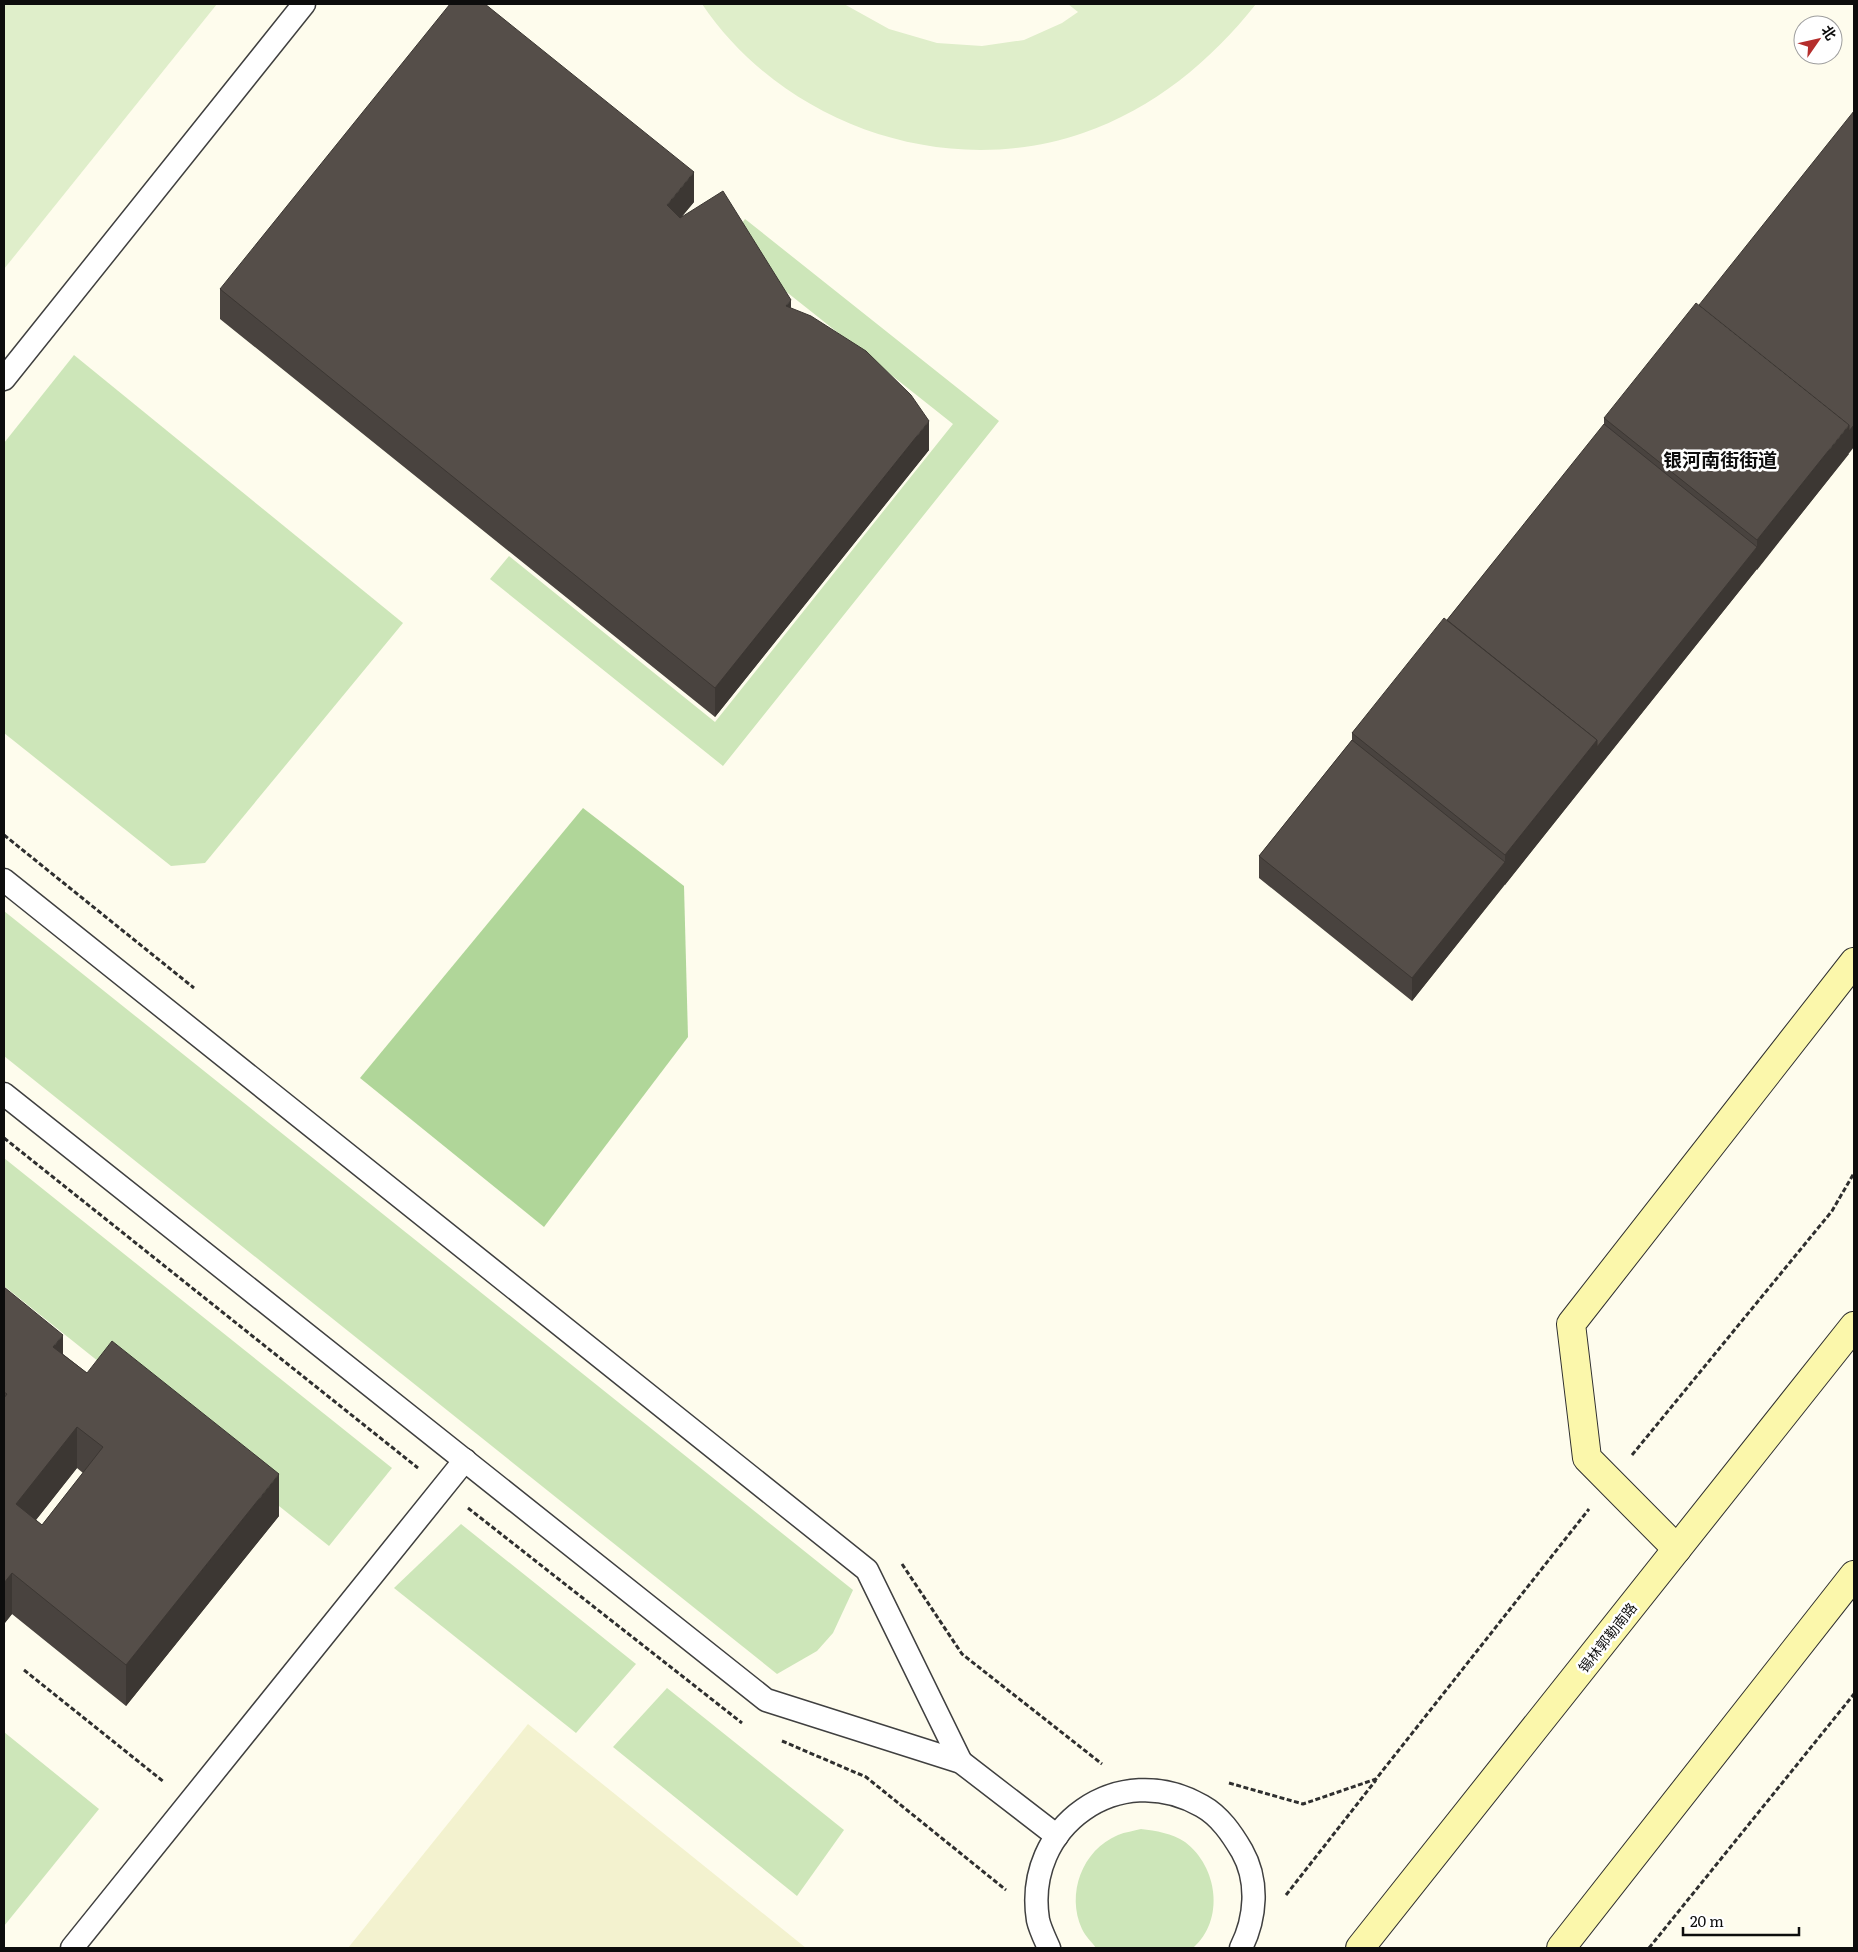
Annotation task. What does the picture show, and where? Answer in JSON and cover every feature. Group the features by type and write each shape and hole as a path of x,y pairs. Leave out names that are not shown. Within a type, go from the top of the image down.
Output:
{"main road":[{"path":"1677,1549 1587,1458 1571,1324 1854,962"},
{"name":"锡林郭勒南路","path":"1360,1948 1854,1326"},
{"path":"1561,1948 1854,1576"}],"lane":[{"path":"4,379 304,4"},
{"path":"4,880 867,1570 961,1762"},
{"path":"4,1094 766,1700 961,1762 1057,1836"},
{"path":"72,1948 465,1460"},
{"path":"1049,1948 1038,1921 1037,1884 1047,1850 1069,1820 1099,1799 1134,1789 1171,1792 1204,1806 1230,1830 1248,1861 1254,1895 1249,1931 1241,1948"}],"path":[{"path":"4,835 198,990"},
{"path":"1280,1902 1611,1482 1832,1211 1854,1173"},
{"path":"899,1559 962,1654 1100,1763 1109,1766"},
{"path":"24,1670 190,1802"},
{"path":"1649,1948 1854,1694"},
{"path":"1220,1781 1303,1804 1376,1779"}],"green space":[{"path":"4,4 217,4 4,269"},
{"path":"702,4 844,4 889,29 937,43 982,46 1024,40 1062,23 1078,12 1068,4 1256,4 1239,25 1200,64 1157,97 1133,111 1083,133 1030,146 976,150 923,145 871,132 821,110 776,82 736,46"},
{"path":"745,219 999,421 723,766 490,579 509,556 715,722 953,424 750,263 733,236"},
{"path":"74,355 403,623 205,863 171,866 4,733 4,443"},
{"path":"583,808 684,886 688,1037 544,1227 360,1078"},
{"path":"4,911 853,1590 833,1633 817,1651 777,1674 4,1056"},
{"path":"4,1158 392,1468 329,1546 4,1286"},
{"path":"461,1524 636,1664 576,1733 394,1588"},
{"path":"667,1688 844,1830 797,1896 613,1747"},
{"path":"528,1724 806,1948 348,1948"},
{"path":"4,1732 99,1809 4,1926"},
{"path":"1141,1829 1175,1836 1185,1842 1205,1865 1213,1894 1213,1909 1210,1923 1203,1936 1193,1948 1096,1948 1082,1929 1077,1916 1077,1888 1080,1874 1087,1862 1105,1842 1121,1834"}],"building":[{"path":"450,4 485,4 694,172 667,205 680,218 723,191 791,300 786,306 811,316 866,351 911,395 929,421 715,688 220,289"},
{"path":"1854,111 1854,425 1849,431 1849,425 1699,305"},
{"path":"1696,303 1849,425 1757,540 1604,418"},
{"path":"1604,424 1757,547 1597,747 1597,740 1447,620"},
{"path":"1444,618 1597,740 1505,855 1352,733"},
{"path":"1352,740 1505,862 1412,978 1259,856"},
{"path":"4,1287 63,1335 53,1347 87,1373 112,1341 279,1474 126,1665 12,1573 4,1583 4,1398 7,1394 4,1392","holes":["77,1427 103,1447 42,1525 16,1504"]}],"district":[{"name":"银河南街街道","path":"1720,459"}]}
